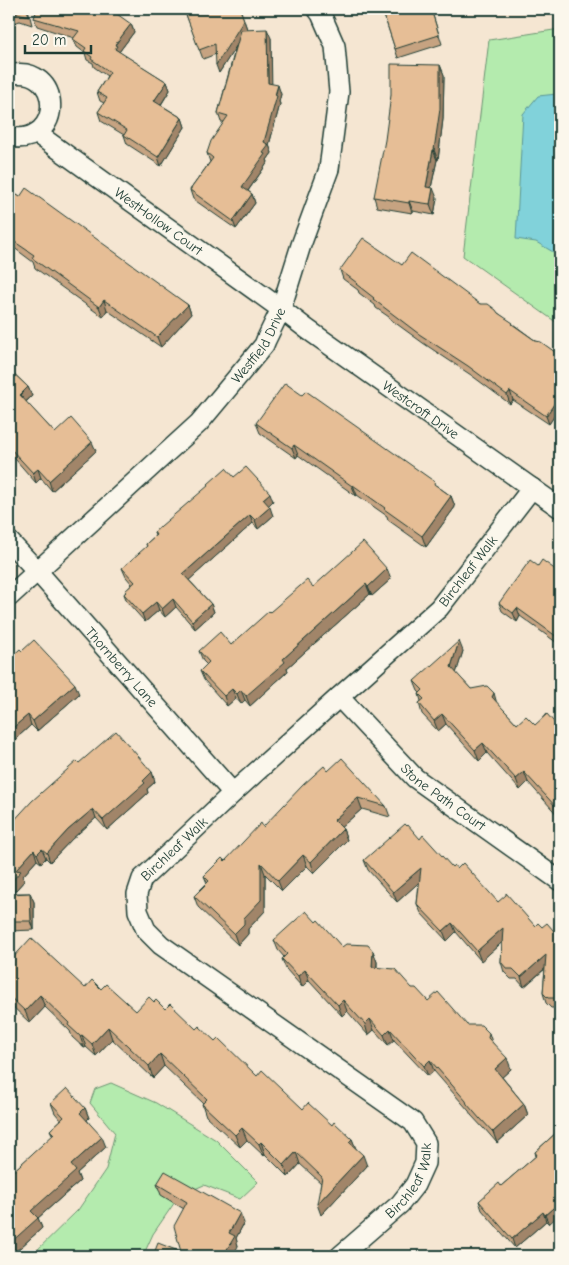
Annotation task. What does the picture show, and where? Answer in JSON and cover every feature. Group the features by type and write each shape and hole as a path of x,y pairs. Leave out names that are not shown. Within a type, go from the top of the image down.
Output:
{"street":[{"name":"Westfield Drive","path":"9,597 199,422 264,345 282,309 301,245 329,169 339,92 334,46 318,9"},
{"path":"9,75 19,72 37,78 48,91 51,102 46,123 36,133 21,138 9,137"},
{"name":"WestHollow Court","path":"36,133 282,309"},
{"name":"Westcroft Drive","path":"282,309 315,335 560,508"},
{"name":"Birchleaf Walk","path":"340,1256 400,1204 415,1186 425,1163 426,1143 413,1122 161,945 146,930 138,911 137,894 142,879 339,696 439,608 532,488"},
{"name":"Thornberry Lane","path":"9,541 233,793"},
{"name":"Stone Path Court","path":"339,696 415,778 560,882"}],"green space":[{"path":"560,29 560,325 463,256 489,40"},
{"path":"111,1083 156,1103 216,1140 258,1182 240,1199 204,1185 179,1196 153,1234 143,1256 31,1256 78,1210 106,1169 115,1133 90,1103 95,1089"}],"water":[{"path":"560,91 560,256 536,242 516,239 523,114 538,96 557,94"}],"building":[{"path":"9,9 27,9 29,16 17,13 9,15"},
{"path":"37,9 110,9 131,24 115,45 117,46 115,49 167,82 154,101 182,118 158,157 124,135 127,130 98,112 107,98 97,92 110,72 91,59 92,57 84,51 86,48 73,39 79,31 34,18"},
{"path":"184,9 240,9 244,20 216,65 215,44 199,50"},
{"path":"382,9 431,9 439,35 395,49"},
{"path":"267,29 268,83 278,85 275,95 277,96 264,142 269,145 263,153 265,154 242,187 252,194 233,221 190,190 213,158 207,153 211,141 228,116 218,113 241,30"},
{"path":"391,64 440,65 440,109 426,187 433,188 430,204 409,201 409,203 374,197 391,95"},
{"path":"26,188 188,305 157,337 104,300 99,307 32,258 34,255 9,238 9,190 20,197"},
{"path":"363,238 402,265 411,253 480,304 488,304 536,341 541,342 555,352 558,348 560,350 560,404 556,401 546,416 510,391 507,395 468,366 419,334 373,299 340,270"},
{"path":"9,369 28,387 20,395 55,433 71,418 92,442 49,481 38,469 33,473 9,447"},
{"path":"285,383 302,395 306,391 435,482 434,484 451,496 422,536 353,485 294,445 292,448 256,423"},
{"path":"246,467 270,493 263,499 270,507 255,520 250,515 183,574 211,604 192,621 173,599 162,609 156,602 142,614 124,594 135,582 122,568 147,546 146,544 156,535 154,532 226,468 234,477"},
{"path":"363,542 387,569 368,587 366,584 283,659 285,662 246,696 241,690 237,694 232,689 224,696 200,671 209,662 199,651 220,632 231,645 307,580 313,587"},
{"path":"530,560 538,566 542,560 560,573 560,639 517,608 513,613 499,603"},
{"path":"34,640 75,684 33,721 28,715 9,731 9,659"},
{"path":"459,641 451,667 471,689 487,686 494,693 492,697 517,724 526,716 535,725 547,714 560,729 560,807 558,809 524,772 516,779 483,743 475,750 442,714 434,721 419,703 424,699 419,694 423,690 414,681"},
{"path":"116,731 152,772 143,781 145,783 103,820 93,809 68,830 47,853 42,849 37,854 34,850 16,870 21,871 9,884 9,825 32,801 77,761 79,763"},
{"path":"342,758 386,806 358,798 334,820 343,829 311,862 303,855 278,881 261,863 261,900 244,918 244,924 234,934 194,896 209,881 204,876 222,858 225,861 261,823 263,827 324,766 328,771"},
{"path":"405,824 420,839 423,835 452,867 454,865 457,869 463,863 498,902 506,893 535,926 538,923 542,927 547,923 560,938 560,1004 555,998 548,998 543,993 546,955 521,977 513,969 507,969 501,962 503,928 477,951 452,923 443,931 417,904 421,868 393,892 364,860"},
{"path":"30,893 31,921 9,921 9,894"},
{"path":"306,911 316,922 318,920 342,947 346,944 368,945 373,951 372,967 395,969 412,988 416,988 428,1001 438,992 467,1025 481,1025 489,1033 488,1038 507,1058 495,1069 524,1104 493,1132 430,1060 424,1066 390,1029 384,1035 370,1019 365,1024 343,1000 338,1005 305,970 298,976 282,959 287,954 274,940"},
{"path":"31,938 85,988 92,980 101,989 106,984 136,1011 149,997 154,1002 156,1000 165,1009 170,1004 196,1029 199,1026 215,1041 218,1038 257,1076 262,1070 303,1109 308,1103 332,1125 334,1122 352,1139 349,1142 363,1155 317,1204 322,1177 296,1152 284,1165 261,1142 259,1144 242,1128 235,1135 202,1104 207,1099 160,1054 149,1066 108,1027 92,1044 68,1025 69,1023 40,995 25,1011 9,996 9,962"},
{"path":"67,1088 85,1108 80,1113 102,1137 71,1165 76,1171 31,1211 38,1218 9,1244 9,1173 54,1134 50,1130 64,1117 51,1103"},
{"path":"557,1132 560,1136 560,1202 545,1215 543,1212 512,1239 479,1201 499,1183 501,1186 537,1155 535,1152"},
{"path":"165,1171 240,1213 229,1233 235,1236 223,1256 153,1256 158,1243 181,1252 174,1226 187,1202 157,1184"}]}
